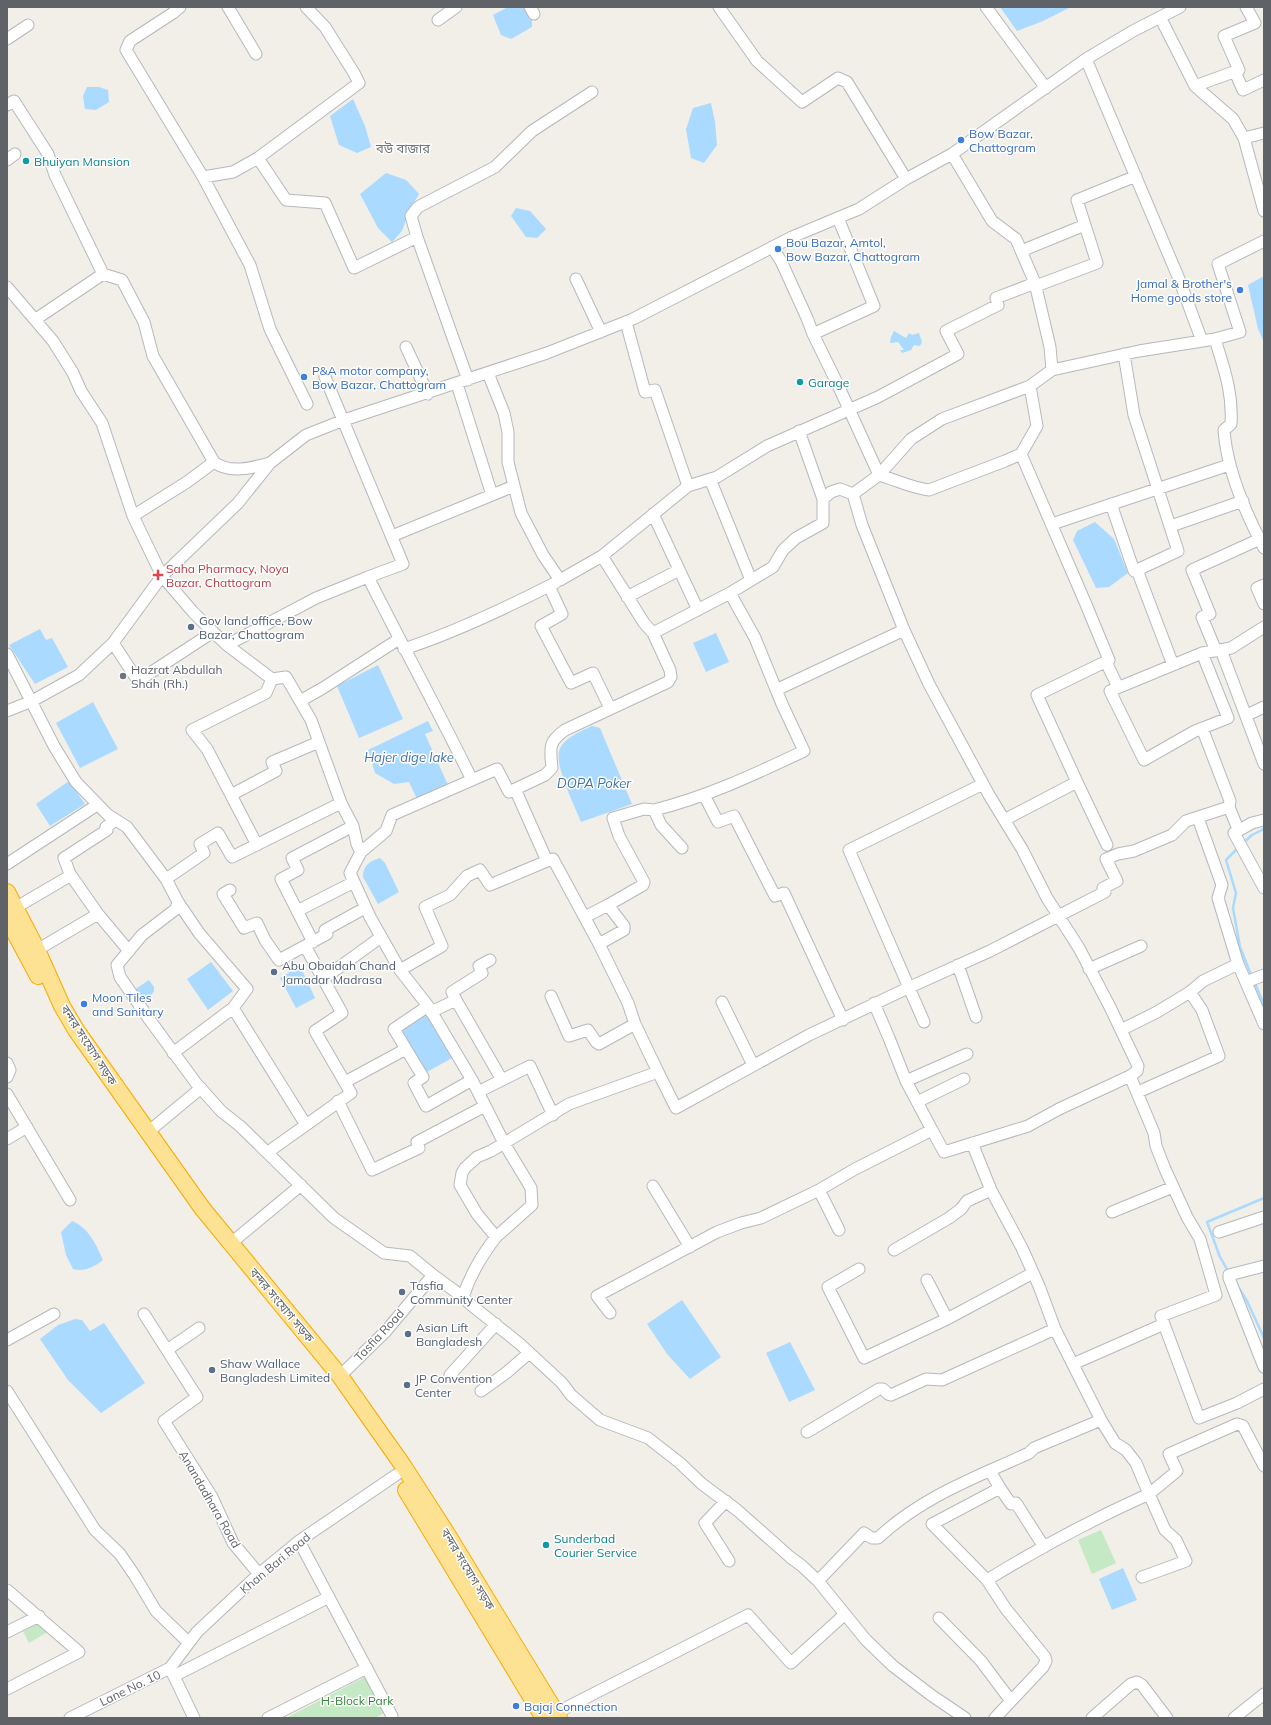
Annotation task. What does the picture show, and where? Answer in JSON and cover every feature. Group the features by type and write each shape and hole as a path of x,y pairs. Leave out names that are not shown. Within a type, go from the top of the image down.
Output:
{"highway":[{"name":"বন্দর সংযোগ সড়ক","path":"7,892 11,913 55,1010 69,1034 188,1208 312,1357 396,1475 551,1717"},
{"name":"বন্দর সংযোগ সড়ক","path":"11,913 37,950 62,1006 76,1030 185,1186 230,1244 340,1376 404,1467 447,1534 551,1717"}],"street":[{"path":"180,7 130,41 126,50 203,177 250,265 270,329 307,404"},
{"path":"228,7 256,54"},
{"path":"203,177 233,172 258,158 359,84 354,73 325,27 306,7"},
{"path":"438,20 456,7"},
{"path":"719,7 757,61 802,102 838,78 847,82 906,180"},
{"path":"986,7 1046,88"},
{"path":"7,711 32,701 79,675 113,643 162,576 238,502 270,463 306,435 344,420 488,374 626,322 772,247 859,209 952,154 1086,59 1133,31 1180,7"},
{"path":"1195,86 1239,70 1224,36 1255,23 1246,7"},
{"path":"1160,17 1195,86 1233,119 1244,138 1260,186 1264,212"},
{"path":"7,39 28,25"},
{"path":"1086,59 1179,279 1202,341"},
{"path":"1235,72 1243,90 1264,80"},
{"path":"468,380 416,237 411,216 418,207 495,168 532,132 592,92"},
{"path":"7,105 14,101 48,154 55,175 103,274 122,280 144,322 153,356 214,462 220,467 248,469 270,463"},
{"path":"1244,138 1264,133"},
{"path":"952,154 992,221 1016,239 1035,284 1050,347 1052,370"},
{"path":"258,158 286,200 325,203 354,268 416,237"},
{"path":"404,649 439,637 518,602 560,580 602,556 688,486 717,477 767,446 878,397 958,354 946,332 998,305 996,298 1098,263 1077,200 1136,176"},
{"path":"813,334 874,306 838,218"},
{"path":"1021,251 1085,225"},
{"path":"853,494 879,475 911,439 942,419 1030,386 1052,370 1124,354 1215,339 1240,332 1218,264 1264,241"},
{"path":"772,247 781,261 813,334 879,475 896,480 916,489 929,490 1021,454 1037,426 1030,386"},
{"path":"36,319 103,274"},
{"path":"576,279 601,332"},
{"path":"7,287 36,319 63,356 81,391 102,423 133,516 162,576 193,612 227,645 272,678 286,677 311,720 341,804 353,826 357,844 361,852"},
{"path":"626,322 645,392 655,390 688,486"},
{"path":"1215,339 1228,378 1232,406 1232,424 1224,430 1225,448 1229,465 1262,544 1192,570 1210,614 1202,617 1247,715 1264,764"},
{"path":"406,347 428,394"},
{"path":"1124,354 1134,415 1178,551 1137,570"},
{"path":"488,374 504,413 508,432 508,462 521,513 543,555 560,580"},
{"path":"227,645 316,598 403,564 325,376"},
{"path":"457,384 492,495"},
{"path":"653,633 730,593 773,567 783,550 796,538 823,523 823,499 799,431"},
{"path":"1021,454 1109,660 1037,696 1107,845"},
{"path":"133,516 187,482 214,462"},
{"path":"1052,524 1229,465"},
{"path":"710,479 751,580"},
{"path":"392,536 514,486"},
{"path":"823,499 831,492 840,489 853,494"},
{"path":"853,494 862,525 904,630 929,684 983,784 1022,849 1047,898 1072,935 1121,1030 1138,1066 1137,1072 1059,1109 1028,1126 1011,1133 944,1152 906,1081 890,1038 874,1003"},
{"path":"1171,526 1243,501"},
{"path":"1111,504 1134,571 1137,570 1173,665"},
{"path":"653,514 698,610"},
{"path":"463,1297 467,1283 475,1268 496,1237 532,1205 531,1188 504,1143 472,1080 430,1009 400,970 381,937 365,908 350,873 361,852 386,831 392,815 497,769 509,792 546,775 552,768 550,745 556,736 610,708 668,682 671,677 670,670 653,633 644,623 602,556"},
{"path":"627,597 679,570"},
{"path":"368,577 404,649 448,729 472,780"},
{"path":"1264,585 1257,588 1264,604"},
{"path":"548,586 562,614 541,626 571,683 593,673 610,708"},
{"path":"584,917 608,906 644,884 619,836 613,818 644,809 654,810 704,795 742,781 804,751 776,690 755,638 730,593"},
{"path":"1202,654 1228,718 1202,728 1144,760 1110,691 1202,654 1231,648 1264,628"},
{"path":"776,690 904,630"},
{"path":"113,643 138,681 214,632"},
{"path":"300,701 399,639"},
{"path":"7,654 54,746 72,776 97,805 127,827 166,879 178,902 199,933 247,989 233,1008 173,1053"},
{"path":"1106,662 1118,688"},
{"path":"257,845 207,749 192,730 266,693 272,678"},
{"path":"1247,715 1264,707"},
{"path":"1202,728 1230,801 1229,807 1238,829"},
{"path":"231,795 276,771 272,762 319,742"},
{"path":"1004,820 1077,782"},
{"path":"924,1022 849,850 983,784"},
{"path":"516,789 547,861"},
{"path":"704,795 718,822 734,816 775,896 784,892 843,1020"},
{"path":"166,879 204,853 200,844 218,833 232,857 341,804"},
{"path":"7,864 97,805"},
{"path":"400,970 442,946 425,907 450,895 467,876 480,870 490,885 553,859 599,944 628,1003 635,1024 676,1108 809,1035 843,1020 874,1003 990,951 1105,892 1103,888 1117,882 1106,859 1118,854 1134,851 1172,835 1186,821 1229,807"},
{"path":"654,810 661,826 682,848"},
{"path":"1198,818 1222,885 1218,898 1238,964 1264,1024"},
{"path":"116,820 106,827 107,830 64,858 70,874 98,914 129,950"},
{"path":"1264,820 1238,829 1234,833 1264,888"},
{"path":"268,1152 351,1092 315,1031 342,1013 323,979 297,911 281,879 298,870 292,858 353,826"},
{"path":"11,913 68,877 70,874"},
{"path":"297,911 354,882"},
{"path":"230,890 223,894 244,928 257,923 265,940 279,960 327,934 325,930 365,908"},
{"path":"178,902 176,909 142,935 117,965 120,977 173,1053 220,1110 268,1152 334,1218 384,1253 410,1256 496,1324 562,1383 571,1395 600,1420 648,1438 680,1463 702,1484 726,1501 818,1581 844,1615 892,1666 965,1718"},
{"path":"599,944 624,930 624,926 608,906"},
{"path":"37,950 98,914"},
{"path":"323,979 381,937"},
{"path":"1089,969 1141,946"},
{"path":"490,960 479,966 482,973 452,992 502,1080"},
{"path":"1121,1030 1157,1012 1190,992 1204,981 1238,964"},
{"path":"958,965 976,1017"},
{"path":"1246,982 1264,975"},
{"path":"1138,1092 1219,1056 1202,1010 1190,992"},
{"path":"551,996 569,1036 588,1030 599,1044 635,1024"},
{"path":"456,1000 430,1009 394,1029 423,1077 414,1083 426,1106 472,1080"},
{"path":"722,1002 753,1066"},
{"path":"233,1008 306,1125"},
{"path":"345,1082 406,1049"},
{"path":"906,1081 967,1054"},
{"path":"7,1063 10,1070 7,1077"},
{"path":"478,1092 530,1066 553,1115"},
{"path":"496,1237 478,1214 460,1185 462,1173 465,1168 477,1157 491,1151 569,1104 658,1072"},
{"path":"1130,1076 1154,1133 1156,1146 1173,1187 1187,1217 1200,1239 1216,1295 1161,1316 1200,1418 1237,1403 1264,1389"},
{"path":"917,1102 964,1079"},
{"path":"148,1132 201,1088"},
{"path":"7,1094 70,1200"},
{"path":"338,1101 372,1170 419,1148 416,1142 485,1106"},
{"path":"7,1139 27,1127"},
{"path":"610,1313 597,1296 717,1232 741,1223 761,1218 818,1190 854,1168 932,1130"},
{"path":"972,1143 991,1190 1033,1273 1055,1328 1101,1420 1115,1443 1126,1450 1136,1463 1165,1530 1176,1540 1186,1560 1142,1577"},
{"path":"230,1244 301,1185"},
{"path":"653,1186 690,1247"},
{"path":"1112,1212 1173,1187"},
{"path":"818,1190 839,1230"},
{"path":"894,1250 949,1218 961,1209 967,1202 991,1190"},
{"path":"1219,1232 1264,1217"},
{"path":"1264,1266 1230,1275 1229,1278 1264,1368"},
{"path":"859,1269 828,1287 864,1358 947,1319 1033,1273"},
{"name":"Tasfia Road","path":"340,1376 386,1331 433,1275"},
{"path":"927,1280 947,1319"},
{"path":"7,1340 54,1314"},
{"path":"144,1314 167,1350 198,1328"},
{"path":"450,1375 496,1324"},
{"path":"1073,1364 1164,1324"},
{"path":"807,1432 879,1389 883,1389 891,1395 926,1379 946,1379 1055,1328"},
{"name":"Anandadhara Road","path":"167,1350 198,1396 164,1421 212,1497 233,1543 259,1574"},
{"path":"481,1391 506,1374 528,1352"},
{"path":"7,1391 95,1530 120,1554 156,1611 189,1643"},
{"path":"818,1581 864,1533 872,1538 878,1538 891,1526 937,1495 960,1483 1029,1453 1034,1448 1101,1420"},
{"path":"987,1580 1044,1547 1110,1512 1149,1494 1177,1471 1169,1454 1237,1424 1243,1426 1264,1466"},
{"path":"990,1471 1011,1504 1016,1502 1044,1547"},
{"name":"Khan Bari Road","path":"172,1672 197,1632 259,1574 299,1541 396,1475"},
{"path":"995,1718 1043,1667 1046,1661 1045,1657 1006,1608 987,1580 932,1524 1000,1488"},
{"path":"726,1501 705,1523 729,1561"},
{"path":"299,1541 391,1717"},
{"path":"7,1590 79,1652 7,1689"},
{"name":"Lane No. 10","path":"70,1718 172,1672 329,1597"},
{"path":"551,1717 748,1615 791,1663 844,1615"},
{"path":"7,1632 38,1616"},
{"path":"939,1618 981,1661 1011,1701"},
{"path":"268,1718 366,1668"},
{"path":"172,1672 194,1718"},
{"path":"1092,1718 1131,1684 1137,1682 1142,1685 1166,1718"},
{"path":"1234,1718 1264,1694"}],"green space":[{"path":"1101,1530 1116,1563 1092,1574 1078,1540"},
{"path":"41,1622 51,1630 29,1643 23,1631"},
{"name":"H-Block Park","path":"365,1677 384,1713 375,1718 286,1718"}],"water":[{"path":"508,7 526,7 532,16 532,27 511,39 501,35 493,15"},
{"path":"1000,7 1071,7 1043,21 1017,31"},
{"path":"87,87 99,87 108,90 109,102 96,110 85,109 83,96"},
{"path":"353,99 365,126 371,147 357,153 339,145 330,116"},
{"path":"711,103 715,122 717,145 704,163 691,158 686,129 693,108"},
{"path":"386,173 406,180 419,194 410,209 402,231 392,242 378,228 360,194"},
{"path":"516,208 530,211 546,229 537,238 526,237 511,216"},
{"path":"1264,276 1264,342 1258,329 1248,285"},
{"path":"894,331 906,338 909,333 912,335 919,333 922,342 920,346 914,345 911,350 902,353 900,350 904,350 898,342 890,343"},
{"path":"1095,522 1114,539 1128,573 1109,587 1096,588 1073,540 1077,531"},
{"path":"40,629 46,640 52,638 68,667 35,684 9,645"},
{"path":"716,633 729,662 706,672 693,643"},
{"name":"Hajer dige lake","path":"378,665 403,719 359,738 337,686"},
{"path":"93,702 118,749 80,768 56,723"},
{"name":"Hajer dige lake","path":"428,721 433,731 425,734 448,785 417,799 409,782 394,784 375,773 368,750"},
{"name":"DOPA Poker","path":"592,726 600,728 632,804 581,822 562,774 559,764 559,756 560,749 565,741"},
{"path":"69,781 85,804 50,826 36,804"},
{"path":"380,858 385,863 399,892 378,904 363,877 363,873 368,864"},
{"path":"211,962 233,991 208,1010 187,979"},
{"path":"300,966 315,998 296,1008 280,978"},
{"path":"149,980 154,987 154,991 149,998 147,995 144,996 145,999 143,1001 134,990"},
{"path":"427,1011 454,1057 423,1074 397,1030"},
{"path":"72,1221 83,1227 94,1242 103,1260 96,1265 81,1270 73,1269 66,1255 61,1232"},
{"path":"682,1300 721,1357 690,1379 667,1354 647,1324"},
{"path":"75,1319 82,1320 90,1331 104,1323 145,1383 101,1413 68,1380 40,1339 58,1325"},
{"path":"790,1342 815,1390 789,1402 766,1353"},
{"path":"1123,1568 1137,1600 1112,1610 1099,1579"}],"waterway":[{"path":"1243,843 1252,835 1264,829"},
{"path":"1238,848 1226,860 1236,893 1233,908 1240,947 1252,977"},
{"path":"1254,981 1264,1005"},
{"path":"1228,1271 1220,1257 1207,1222 1264,1198"},
{"path":"1237,1285 1247,1301 1264,1338"}],"place":[{"name":"Bow Bazar, Chattogram","path":"961,140"},
{"name":"Bhuiyan Mansion","path":"26,161"},
{"name":"Bou Bazar, Amtol, Bow Bazar, Chattogram","path":"778,249"},
{"name":"Jamal & Brother's Home goods store","path":"1240,290"},
{"name":"P&A motor company, Bow Bazar, Chattogram","path":"304,377"},
{"name":"Garage","path":"800,382"},
{"name":"Saha Pharmacy, Noya Bazar, Chattogram","path":"158,575"},
{"name":"Gov land office, Bow Bazar, Chattogram","path":"191,627"},
{"name":"Hazrat Abdullah Shah (Rh.)","path":"123,676"},
{"name":"Abu Obaidah Chand Jamadar Madrasa","path":"274,972"},
{"name":"Moon Tiles and Sanitary","path":"84,1004"},
{"name":"Tasfia Community Center","path":"402,1292"},
{"name":"Asian Lift Bangladesh","path":"408,1334"},
{"name":"Shaw Wallace Bangladesh Limited","path":"212,1370"},
{"name":"JP Convention Center","path":"407,1385"},
{"name":"Sunderbad Courier Service","path":"546,1545"},
{"name":"Bajaj Connection","path":"516,1706"}],"district":[{"name":"বউ বাজার","path":"403,148"}]}
